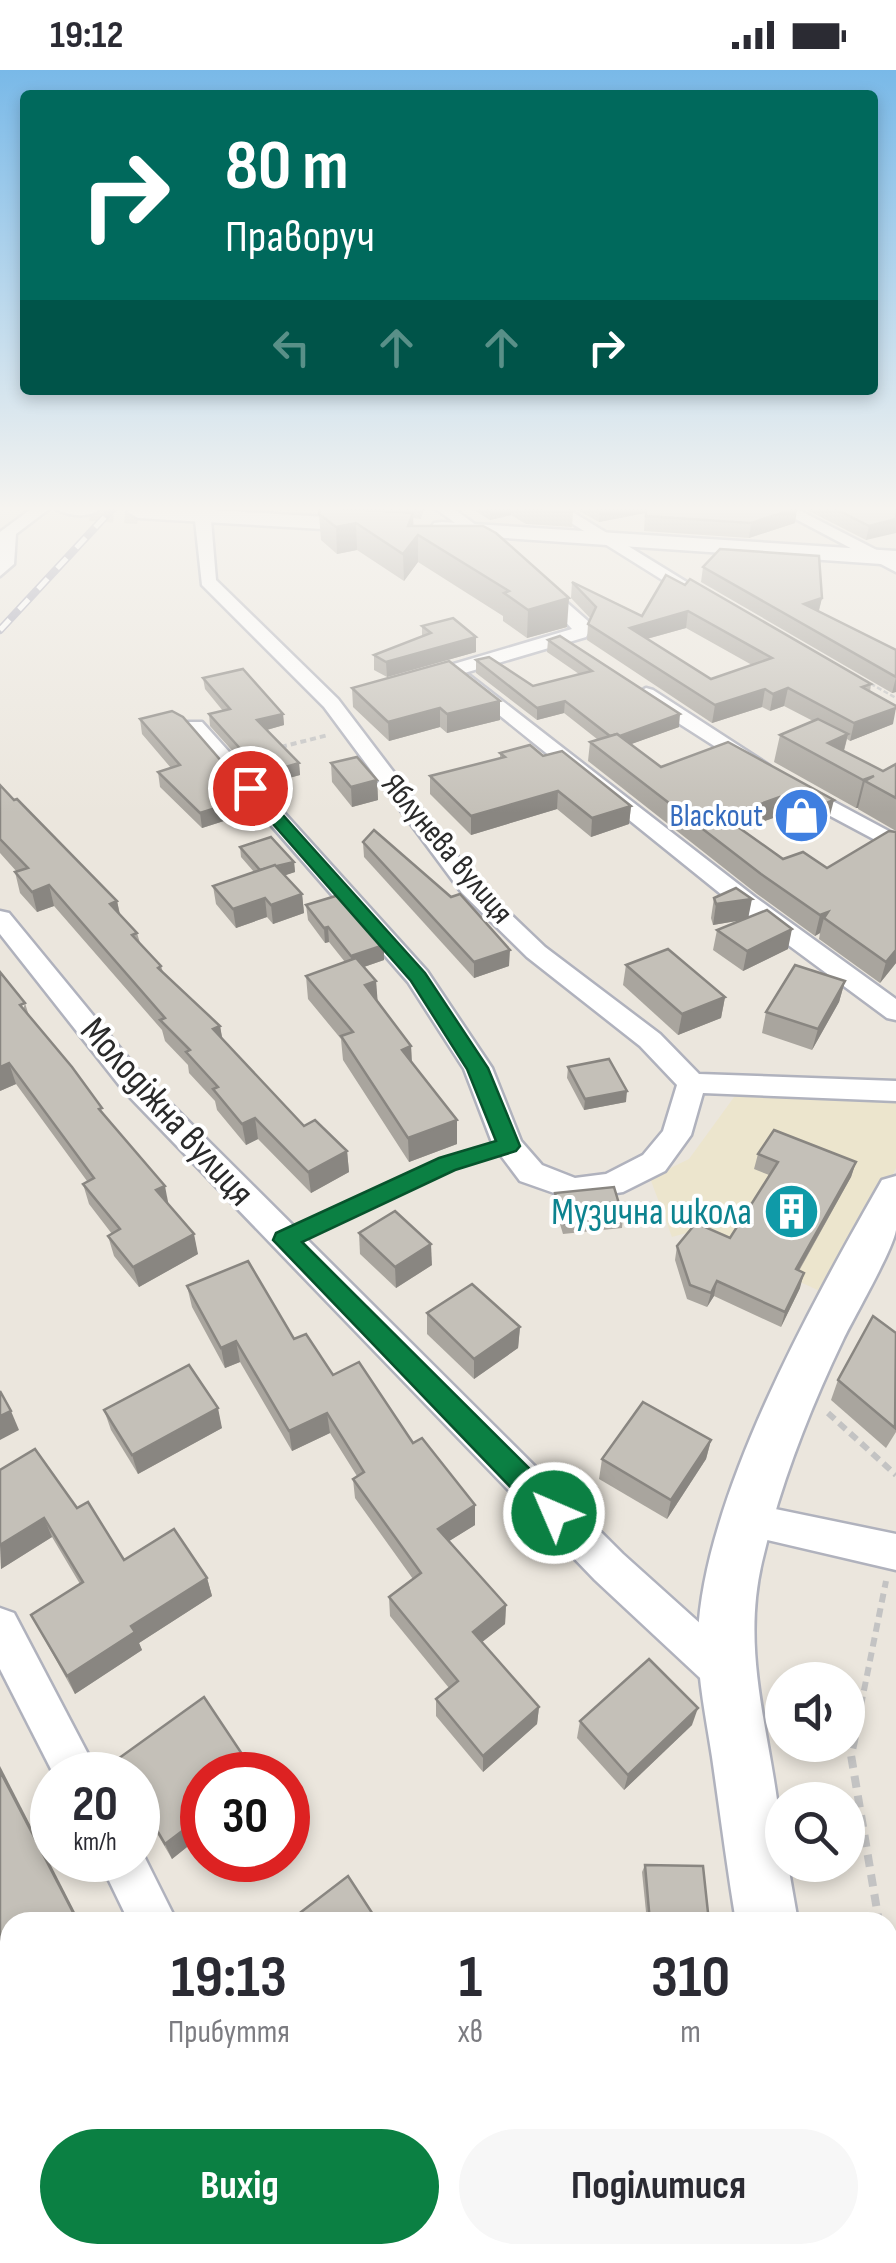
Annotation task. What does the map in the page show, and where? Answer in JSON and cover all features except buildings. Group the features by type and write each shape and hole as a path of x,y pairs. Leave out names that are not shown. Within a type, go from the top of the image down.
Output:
{"main road":[{"path":"765,1912 728,1676 726,1624 746,1520 797,1394 896,1191"}],"street":[{"name":"Яблунева вулиця","path":"238,608 340,701 350,729 470,888 548,962 650,1040 692,1083"},
{"path":"564,608 583,626 572,644 446,673 896,1012"},
{"path":"624,679 749,760 896,844"},
{"path":"195,726 418,978 478,1068 508,1146 531,1173 574,1189 612,1184 654,1163 681,1123 692,1083 896,1091"},
{"name":"Молодіжна вулиця","path":"0,918 133,1083 608,1567 728,1676"},
{"path":"746,1520 895,1552"},
{"path":"0,1627 65,1752"},
{"path":"133,1882 149,1912"}],"lane":[{"path":"284,1240 447,1164 508,1146"}],"path":[{"path":"862,679 896,698"},
{"path":"226,761 350,729"},
{"path":"816,1403 896,1475"},
{"path":"878,1912 850,1755 895,1552"}],"shaded area":[{"path":"737,1093 896,1101 896,1168 833,1297 690,1232 672,1237 650,1178 689,1159"}],"railway":[{"path":"0,630 20,608"}],"place":[{"name":"Blackout","path":"802,816"},
{"name":"Музична школа","path":"791,1212"}],"route":[{"path":"250,788 418,978 478,1068 508,1146 447,1164 284,1240 554,1513"}]}
